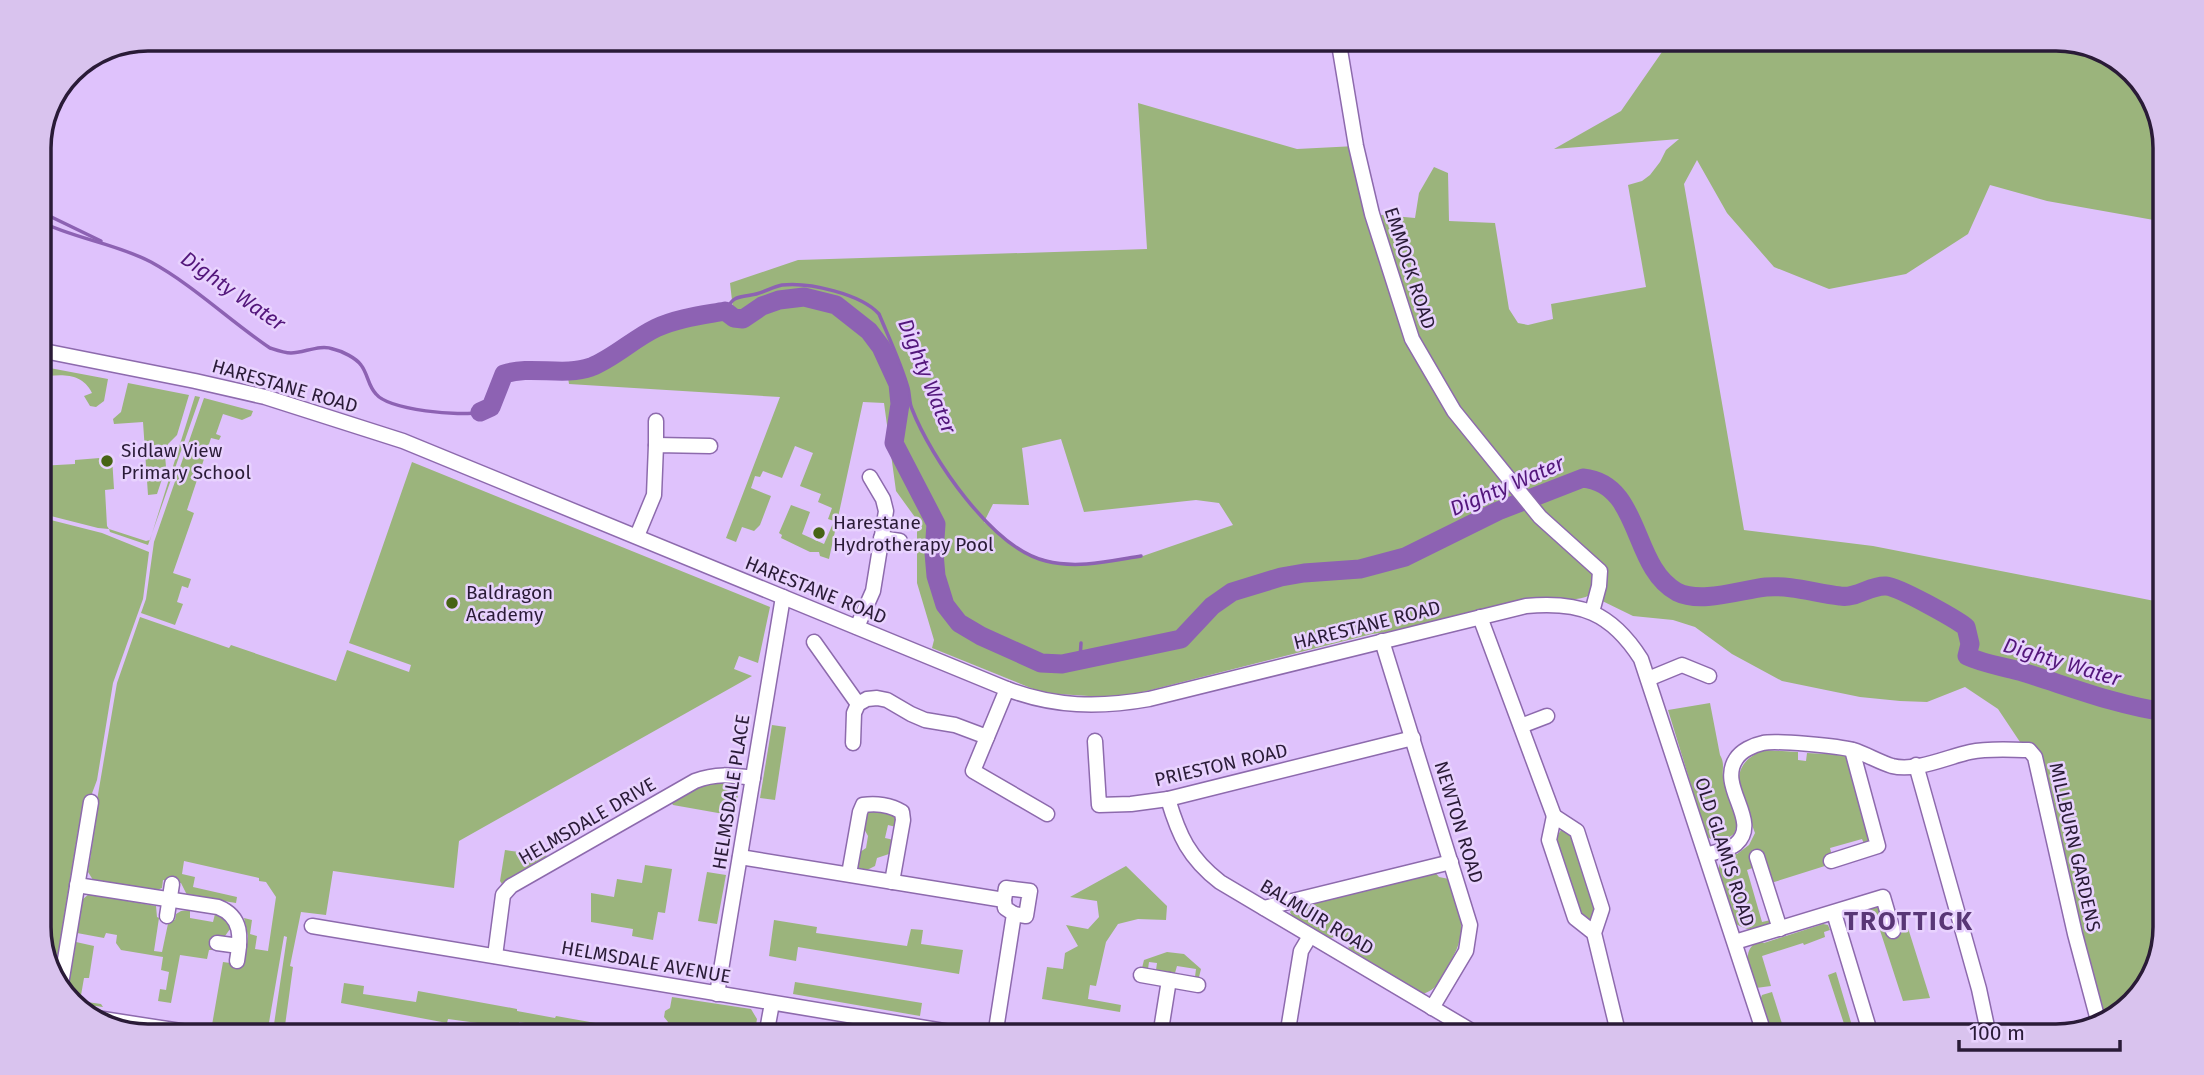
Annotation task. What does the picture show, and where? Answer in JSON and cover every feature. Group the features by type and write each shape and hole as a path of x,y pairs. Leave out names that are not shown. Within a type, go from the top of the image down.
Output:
{"street":[{"name":"EMMOCK ROAD","path":"1340,51 1356,146 1369,203 1412,340 1454,411 1541,517 1600,571 1592,612"},
{"name":"HARESTANE ROAD","path":"51,352 208,384 325,415 403,441 1007,689 1055,703 1086,706 1149,699 1526,606 1573,605 1592,612"},
{"path":"637,536 654,495 656,421"},
{"path":"656,445 710,446"},
{"path":"857,627 873,591 886,506 870,477"},
{"path":"881,538 900,541"},
{"name":"HELMSDALE PLACE","path":"717,994 783,597"},
{"name":"OLD GLAMIS ROAD","path":"1592,612 1629,640 1641,659 1761,1024"},
{"path":"1480,617 1554,816 1549,840 1575,918 1594,933"},
{"name":"NEWTON ROAD","path":"1382,641 1470,925 1466,951 1432,1008"},
{"path":"814,642 858,704"},
{"path":"1648,679 1682,666 1709,676"},
{"path":"1007,689 973,771 1047,814"},
{"path":"853,743 854,713 858,704 867,699 887,699 925,720 955,725 987,737"},
{"path":"1521,726 1546,716"},
{"name":"PRIESTON ROAD","path":"1095,741 1098,805 1168,799 1413,738"},
{"name":"MILLBURN GARDENS","path":"1706,855 1734,846 1744,835 1744,818 1731,785 1731,770 1736,759 1748,748 1764,743 1837,747 1894,766 1916,765 1973,751 2029,750 2035,757 2075,934 2097,1015"},
{"path":"1831,860 1878,846 1852,750"},
{"path":"1916,765 1979,989 1986,1024"},
{"name":"HELMSDALE DRIVE","path":"495,956 503,895 511,886 695,781 713,774 753,778"},
{"name":"BALMUIR ROAD","path":"1168,799 1184,843 1202,868 1220,882 1458,1024"},
{"path":"63,973 91,802"},
{"path":"849,874 863,805 895,808 902,812 903,820 892,882"},
{"path":"1554,816 1577,831 1602,909 1594,933 1616,1024"},
{"path":"740,857 1004,900"},
{"path":"1757,857 1780,929"},
{"path":"1265,908 1451,862"},
{"path":"167,916 172,884"},
{"path":"77,885 228,911 233,916 239,932 238,953 217,943"},
{"path":"1006,888 1030,891 1026,916 1014,914 1005,908 1004,900 1006,888"},
{"path":"1735,942 1883,897 1893,931"},
{"path":"1834,913 1868,1024"},
{"path":"997,1024 1014,914"},
{"name":"HELMSDALE AVENUE","path":"312,926 897,1024"},
{"path":"1289,1024 1301,951 1310,936"},
{"path":"1141,975 1198,985"},
{"path":"1162,1024 1169,980"},
{"path":"768,1024 772,1003"}],"green space":[{"path":"1663,51 2075,53 2110,67 2129,84 2143,105 2153,142 2153,220 2047,201 1990,185 1968,234 1906,274 1829,289 1774,267 1727,213 1697,160 1684,184 1744,530 1873,546 2153,601 2152,940 2150,952 2137,981 2110,1008 2101,1013 2079,932 2043,767 2022,745 1998,709 1965,687 1927,702 1860,697 1782,681 1732,654 1695,627 1673,620 1633,616 1590,595 1579,599 1543,598 1501,605 1415,627 1372,634 1135,694 1104,697 1043,693 932,648 934,640 917,583 917,520 896,491 884,403 863,402 829,559 820,556 819,552 810,552 781,538 779,533 791,505 810,512 802,534 824,544 834,521 828,519 832,508 818,502 821,494 800,486 813,453 795,446 782,478 763,471 760,477 755,476 751,488 771,496 760,525 754,531 742,527 736,542 726,538 780,397 569,384 567,371 589,368 658,327 734,318 730,283 798,260 1147,249 1138,103 1297,149 1356,146 1372,214 1415,218 1419,193 1434,167 1448,173 1449,221 1495,223 1509,309 1518,323 1528,325 1553,319 1551,304 1646,287 1628,185 1642,181 1650,175 1666,150 1679,139 1554,149 1621,111","holes":["1061,439 1084,512 1196,500 1219,503 1233,525 1140,557 1072,566 1027,555 984,522 993,504 1029,505 1022,448"]},
{"path":"51,368 108,379 104,401 96,407 90,406 84,396 92,393 82,381 69,376 51,376"},
{"path":"128,383 189,395 177,435 168,444 166,467 157,494 148,495 143,422 114,424 113,419 121,412"},
{"path":"195,396 200,397 152,534"},
{"path":"204,398 253,411 251,416 242,420 223,414 216,434 221,436 219,440 211,438 187,510 194,513 173,573 191,579 188,588 182,586 177,602 183,604 175,625 141,613 146,599 154,542"},
{"path":"112,457 114,489 105,490 109,529 51,516 51,465"},
{"name":"Baldragon Academy","path":"412,462 770,607 758,663 739,656 734,669 752,676 459,841 454,888 333,871 326,915 301,912 290,966 293,967 285,1024 274,1024 287,937 284,936 269,1024 212,1024 223,962 244,965 248,936 244,918 252,920 250,934 257,936 255,949 268,951 276,897 266,882 259,881 259,878 184,861 182,874 195,877 193,887 237,897 236,903 187,895 181,883 163,880 162,888 155,891 93,880 88,872 96,820 94,818 117,683 140,617 336,681 347,650 409,672 411,665 349,643"},
{"path":"51,520 102,533 149,552 143,599 113,683 97,780 78,831 57,960 51,933"},
{"path":"109,529 150,540 148,545 110,532"},
{"path":"1710,703 1724,784 1736,819 1734,834 1721,844 1707,837 1668,710"},
{"path":"772,725 786,727 775,800 760,798"},
{"path":"1764,750 1798,752 1798,760 1806,761 1807,753 1846,755 1870,842 1865,846 1862,839 1830,848 1832,856 1828,865 1771,883 1755,867 1747,870 1762,922 1771,920 1770,924 1749,929 1736,924 1718,871 1721,859 1737,854 1749,845 1755,833 1742,797 1739,775 1751,757"},
{"path":"732,782 738,795 735,816 673,805 671,802 703,786"},
{"path":"873,809 891,812 897,821 896,827 888,825 885,838 894,840 892,853 877,858 875,866 867,870 858,868 855,861 857,854 866,848 868,836 862,825 868,812"},
{"path":"1561,830 1571,833 1595,911 1590,920 1581,915 1556,838"},
{"path":"505,850 548,856 502,884 500,881"},
{"path":"645,865 672,869 665,913 658,912 653,940 632,936 633,929 591,922 591,893 614,897 617,879 642,883"},
{"path":"1126,866 1167,906 1166,920 1138,919 1118,924 1106,942 1096,986 1090,985 1088,999 1121,1005 1120,1012 1042,999 1047,967 1063,969 1065,953 1078,946 1066,925 1088,929 1099,917 1097,901 1070,897"},
{"path":"1433,870 1439,877 1449,879 1460,916 1461,935 1454,956 1439,982 1423,994 1349,949 1342,938 1330,938 1292,916 1290,912 1302,906 1302,902"},
{"path":"707,872 726,875 717,924 698,921"},
{"path":"89,894 156,906 159,918 154,951 162,952 169,919 175,920 176,914 181,911 190,910 190,918 213,922 215,914 225,917 230,929 225,936 216,936 214,950 209,950 207,959 180,955 171,1003 158,1001 160,989 166,990 169,972 161,970 163,957 121,950 116,943 117,935 106,933 104,938 77,933 83,899"},
{"path":"1873,905 1883,910 1898,931 1908,928 1930,998 1903,1001 1875,915 1852,916 1851,913"},
{"path":"774,920 817,927 816,933 907,946 911,929 923,930 921,944 963,950 959,974 798,947 796,961 769,956"},
{"path":"1823,924 1828,925 1830,930 1824,932 1825,937 1762,956 1771,986 1756,988 1748,962 1749,950 1753,945 1759,941 1764,943"},
{"path":"76,942 94,946 89,978 84,978 81,997 69,983"},
{"path":"1167,952 1184,954 1201,969 1199,977 1195,977 1196,969 1177,966 1175,973 1156,970 1157,963 1149,962 1148,969 1142,968 1144,960"},
{"path":"1836,972 1852,1024 1844,1024 1828,975"},
{"path":"795,982 922,1003 920,1016 793,994"},
{"path":"344,983 364,986 363,994 416,1002 418,991 555,1018 556,1016 601,1024 485,1024 448,1019 447,1023 341,1003"},
{"path":"1772,992 1782,1024 1768,1024 1760,1000 1762,995"},
{"path":"672,997 751,1009 757,1019 756,1024 668,1024 664,1017 665,1011 670,1008"},
{"path":"86,1002 101,1004 103,1007 91,1005"}],"waterway":[{"path":"51,217 101,241"},
{"name":"Dighty Water","path":"51,226 151,262 182,281 270,348 291,353 328,348 348,355 361,365 373,391 383,400 426,411 458,414 480,412"},
{"name":"Dighty Water","path":"725,311 736,298 782,285 806,285 834,291 871,307 879,314 902,369 911,407 933,452 985,521 1026,553 1046,561 1094,563 1141,556"},
{"name":"Dighty Water","path":"480,412 491,407 504,374 580,370 616,354 648,332 673,322 725,311 734,318 743,319 762,306 779,300 804,297 836,305 869,331 881,347 898,384 900,404 894,443 936,524 936,576 945,605 959,623 1041,663 1062,664 1181,639 1212,606 1232,592 1281,577 1360,569 1405,557 1498,511 1583,478 1602,484 1616,495 1627,510 1651,564 1662,580 1677,592 1697,597 1775,587 1846,596 1886,586 1914,597 1966,627 1970,644 1967,656 2110,700 2153,710"},
{"name":"Dighty Water","path":"1080,659 1081,643"}],"place":[{"name":"Sidlaw View Primary School","path":"107,461"},
{"name":"Harestane Hydrotherapy Pool","path":"819,533"},
{"name":"Baldragon Academy","path":"452,603"}],"district":[{"name":"TROTTICK","path":"1909,921"}]}
